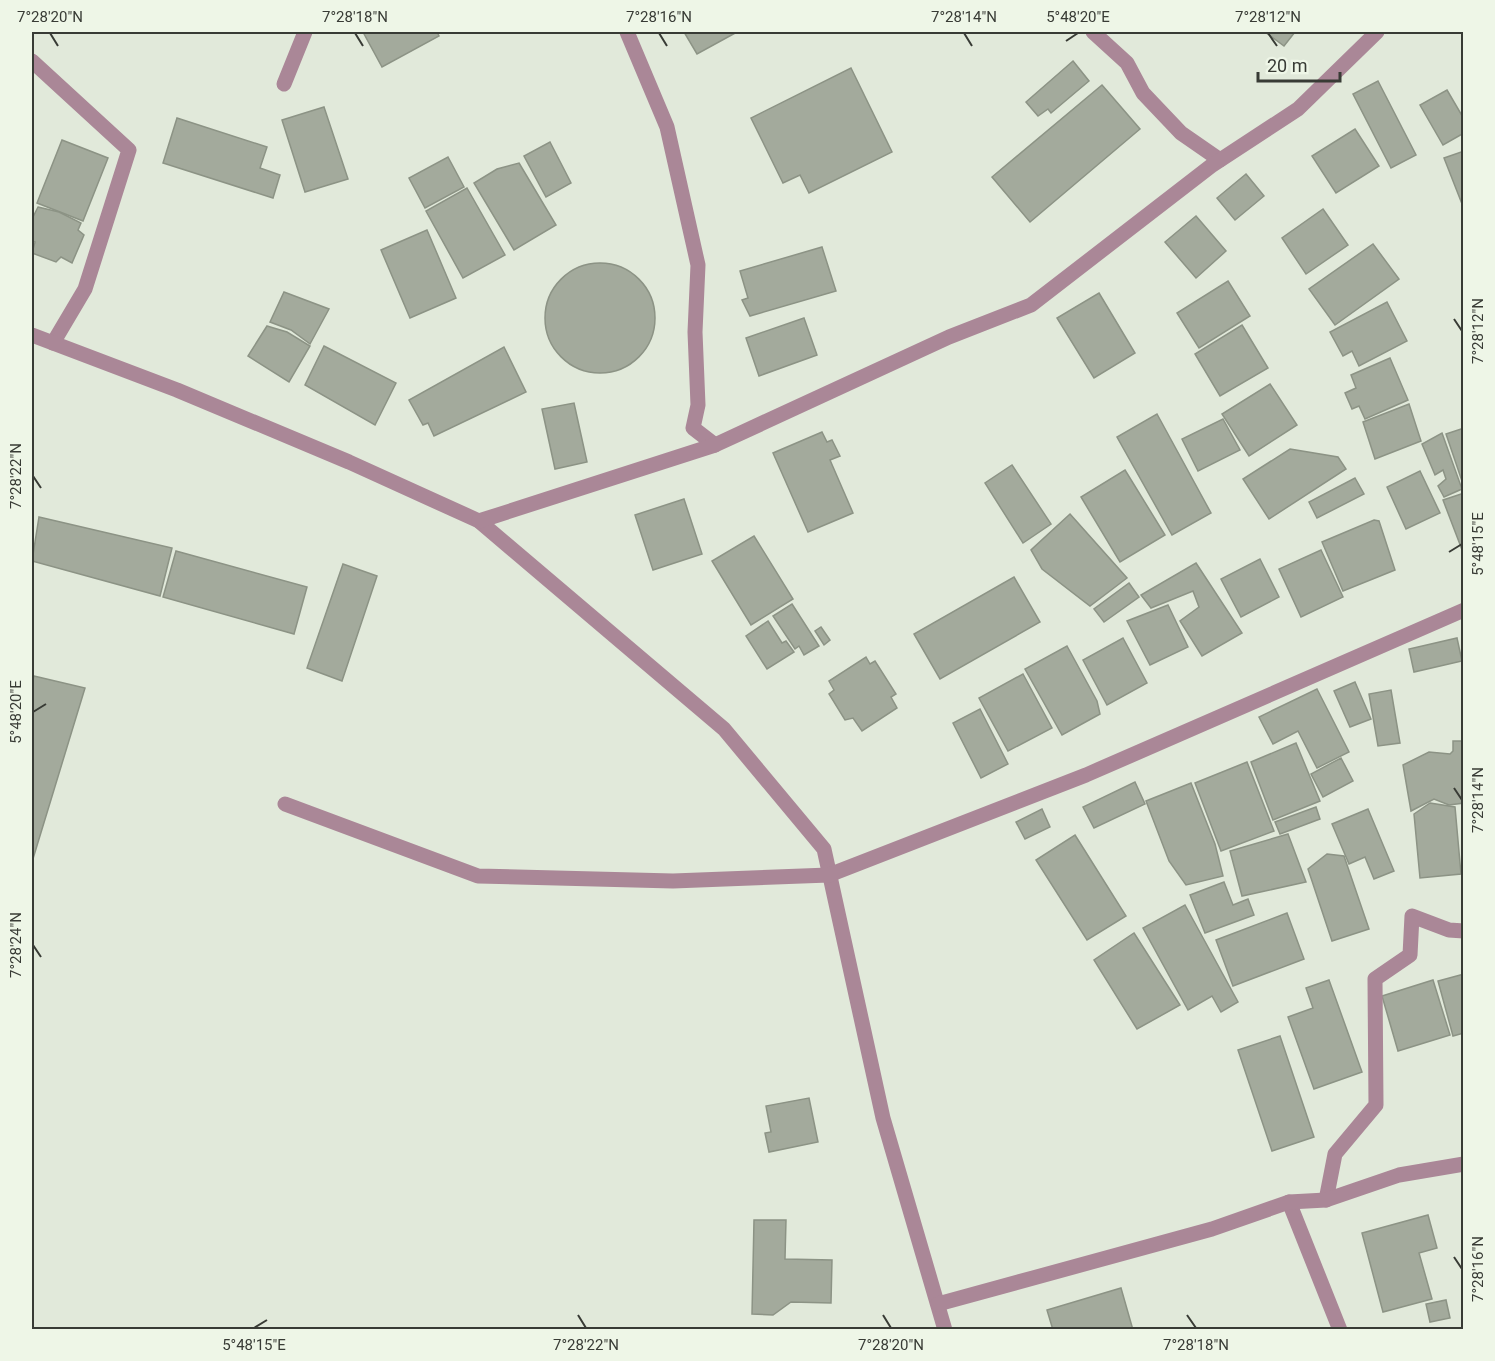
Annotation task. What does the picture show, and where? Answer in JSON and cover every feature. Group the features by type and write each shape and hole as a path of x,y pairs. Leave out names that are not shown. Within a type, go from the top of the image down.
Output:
{"street":[{"path":"284,84 305,32"},
{"path":"627,32 667,127 698,265 695,332 698,405 693,428 715,446"},
{"path":"1094,32 1126,63 1143,93 1181,133 1220,160"},
{"path":"479,521 715,446 949,337 1031,305 1220,160 1298,109 1377,32"},
{"path":"32,61 129,150 85,289 53,343"},
{"path":"32,335 177,390 349,462 479,521 724,729 824,849 883,1118 945,1329"},
{"path":"285,804 478,876 673,881 829,875 1086,775 1464,610"},
{"path":"1326,1200 1335,1154 1376,1105 1375,979 1410,955 1412,916 1449,930 1464,931"},
{"path":"938,1304 1212,1229 1289,1202 1326,1200 1399,1175 1464,1164"},
{"path":"1289,1202 1340,1329"}],"building":[{"path":"363,32 437,32 439,36 382,67"},
{"path":"684,32 737,32 697,54"},
{"path":"1265,32 1295,32 1284,46"},
{"path":"1073,61 1089,81 1051,113 1048,109 1038,116 1026,102"},
{"path":"851,68 892,152 809,193 800,175 783,183 751,118"},
{"path":"1378,81 1416,155 1391,168 1353,94"},
{"path":"1102,85 1140,129 1030,222 992,177"},
{"path":"1447,90 1464,119 1464,133 1443,145 1420,105"},
{"path":"324,107 348,179 305,192 282,120"},
{"path":"177,118 267,147 260,168 280,175 273,198 163,163"},
{"path":"1355,129 1379,166 1336,193 1312,156"},
{"path":"62,140 108,158 83,221 37,203"},
{"path":"550,142 571,183 546,197 524,156"},
{"path":"1464,151 1464,209 1444,158"},
{"path":"448,157 464,187 425,208 409,178"},
{"path":"519,163 556,225 514,250 474,183 497,169"},
{"path":"1246,174 1264,196 1235,220 1217,198"},
{"path":"467,188 505,255 463,278 426,211"},
{"path":"38,207 59,212 81,223 78,230 84,235 72,263 61,257 56,262 32,253 35,242 32,241 32,219"},
{"path":"1323,209 1348,245 1306,274 1282,238"},
{"path":"1196,216 1226,251 1196,278 1165,242"},
{"path":"427,230 456,298 410,318 381,250"},
{"path":"1373,244 1399,279 1335,325 1309,289"},
{"path":"822,247 836,291 750,316 742,300 748,298 740,271"},
{"path":"600,263 621,267 639,279 651,297 655,318 651,339 639,357 621,369 600,373 579,369 561,357 549,339 545,318 549,297 561,279 579,267"},
{"path":"1228,281 1250,316 1199,348 1177,313"},
{"path":"284,292 329,309 310,344 291,330 270,322"},
{"path":"1099,293 1135,353 1094,378 1057,318"},
{"path":"1387,302 1407,341 1359,366 1352,351 1343,356 1330,332"},
{"path":"804,318 817,355 759,376 746,338"},
{"path":"1242,325 1268,368 1220,396 1195,354"},
{"path":"267,326 287,332 310,346 289,382 248,356"},
{"path":"324,346 396,383 375,425 305,385"},
{"path":"504,347 526,392 434,436 428,423 423,425 409,400"},
{"path":"1390,358 1408,400 1365,419 1359,406 1352,409 1345,393 1356,388 1351,375"},
{"path":"1270,384 1297,425 1249,456 1222,414"},
{"path":"574,403 587,462 555,469 542,409"},
{"path":"1409,404 1421,441 1375,459 1363,422"},
{"path":"1157,414 1211,513 1172,535 1117,437"},
{"path":"1223,419 1240,450 1198,471 1182,439"},
{"path":"1464,428 1464,487 1446,434"},
{"path":"822,432 827,442 832,440 840,456 830,460 853,513 808,532 773,453"},
{"path":"1442,433 1462,489 1444,497 1438,486 1446,479 1443,470 1435,475 1422,444"},
{"path":"1290,449 1338,457 1346,469 1269,519 1243,479"},
{"path":"1012,465 1051,524 1023,543 985,483"},
{"path":"1125,470 1165,535 1120,562 1081,497"},
{"path":"1420,471 1440,513 1406,529 1387,487"},
{"path":"1355,478 1364,494 1317,518 1309,502"},
{"path":"1464,493 1464,555 1443,500"},
{"path":"684,499 702,554 653,570 635,515"},
{"path":"1070,514 1127,578 1090,606 1042,569 1031,550"},
{"path":"39,517 172,548 160,596 32,561"},
{"path":"1374,520 1379,521 1395,570 1343,591 1322,542"},
{"path":"754,536 793,599 751,625 712,561"},
{"path":"1321,550 1343,597 1301,617 1279,569"},
{"path":"176,551 307,587 294,634 163,597"},
{"path":"1260,559 1279,597 1241,617 1221,579"},
{"path":"1196,563 1242,633 1202,656 1180,621 1199,607 1193,591 1151,608 1141,595"},
{"path":"343,564 377,576 342,681 307,668"},
{"path":"1014,577 1040,622 940,679 914,634"},
{"path":"1129,583 1139,597 1104,622 1094,609"},
{"path":"792,604 819,646 804,655 799,646 795,649 773,616"},
{"path":"1168,605 1188,647 1150,665 1127,621"},
{"path":"768,621 782,643 786,641 794,652 767,669 746,636"},
{"path":"821,627 830,640 824,645 815,631"},
{"path":"1123,638 1147,683 1107,705 1083,660"},
{"path":"1457,638 1462,661 1414,672 1409,649"},
{"path":"1067,646 1097,701 1100,714 1062,735 1025,669"},
{"path":"866,657 870,664 875,661 896,694 891,697 897,708 862,731 853,718 845,720 829,694 834,690 829,681"},
{"path":"1023,674 1052,728 1008,751 979,698"},
{"path":"34,676 85,688 32,862 32,683"},
{"path":"1355,682 1371,719 1350,727 1334,691"},
{"path":"1317,689 1349,752 1317,768 1298,731 1273,744 1259,717"},
{"path":"1391,690 1400,743 1378,746 1369,694"},
{"path":"980,709 1008,764 981,778 953,723"},
{"path":"1453,741 1463,741 1464,803 1449,805 1434,799 1411,811 1403,765 1429,752 1450,754 1453,751"},
{"path":"1296,743 1320,801 1273,820 1251,762"},
{"path":"1341,758 1353,781 1323,797 1311,774"},
{"path":"1247,762 1274,831 1221,851 1195,783"},
{"path":"1135,782 1145,804 1094,828 1083,807"},
{"path":"1191,783 1215,844 1223,876 1186,885 1169,861 1146,801"},
{"path":"1430,803 1455,807 1461,874 1420,878 1414,814"},
{"path":"1316,807 1320,819 1280,834 1275,822"},
{"path":"1042,809 1050,827 1025,839 1016,822"},
{"path":"1368,809 1394,871 1374,879 1365,857 1349,864 1332,824"},
{"path":"1288,834 1306,882 1242,896 1230,851"},
{"path":"1075,835 1126,916 1087,940 1036,860"},
{"path":"1327,854 1344,856 1369,929 1332,941 1308,869"},
{"path":"1224,882 1233,905 1248,899 1254,915 1205,933 1190,895"},
{"path":"1185,905 1238,1002 1221,1012 1212,996 1188,1010 1143,928"},
{"path":"1287,913 1304,959 1233,986 1216,940"},
{"path":"1134,933 1180,1005 1137,1029 1094,960"},
{"path":"1464,974 1464,1033 1453,1036 1438,981"},
{"path":"1329,980 1362,1072 1314,1089 1288,1017 1313,1008 1306,988"},
{"path":"1433,980 1450,1035 1398,1051 1382,996"},
{"path":"1280,1036 1314,1137 1272,1151 1238,1050"},
{"path":"809,1098 818,1142 769,1152 765,1133 771,1132 766,1106"},
{"path":"1428,1215 1437,1248 1419,1253 1432,1299 1383,1312 1362,1233"},
{"path":"754,1220 786,1220 785,1259 832,1260 831,1303 791,1302 773,1315 752,1314"},
{"path":"1121,1288 1133,1330 1053,1330 1047,1310"},
{"path":"1446,1300 1450,1318 1430,1322 1426,1304"}]}
